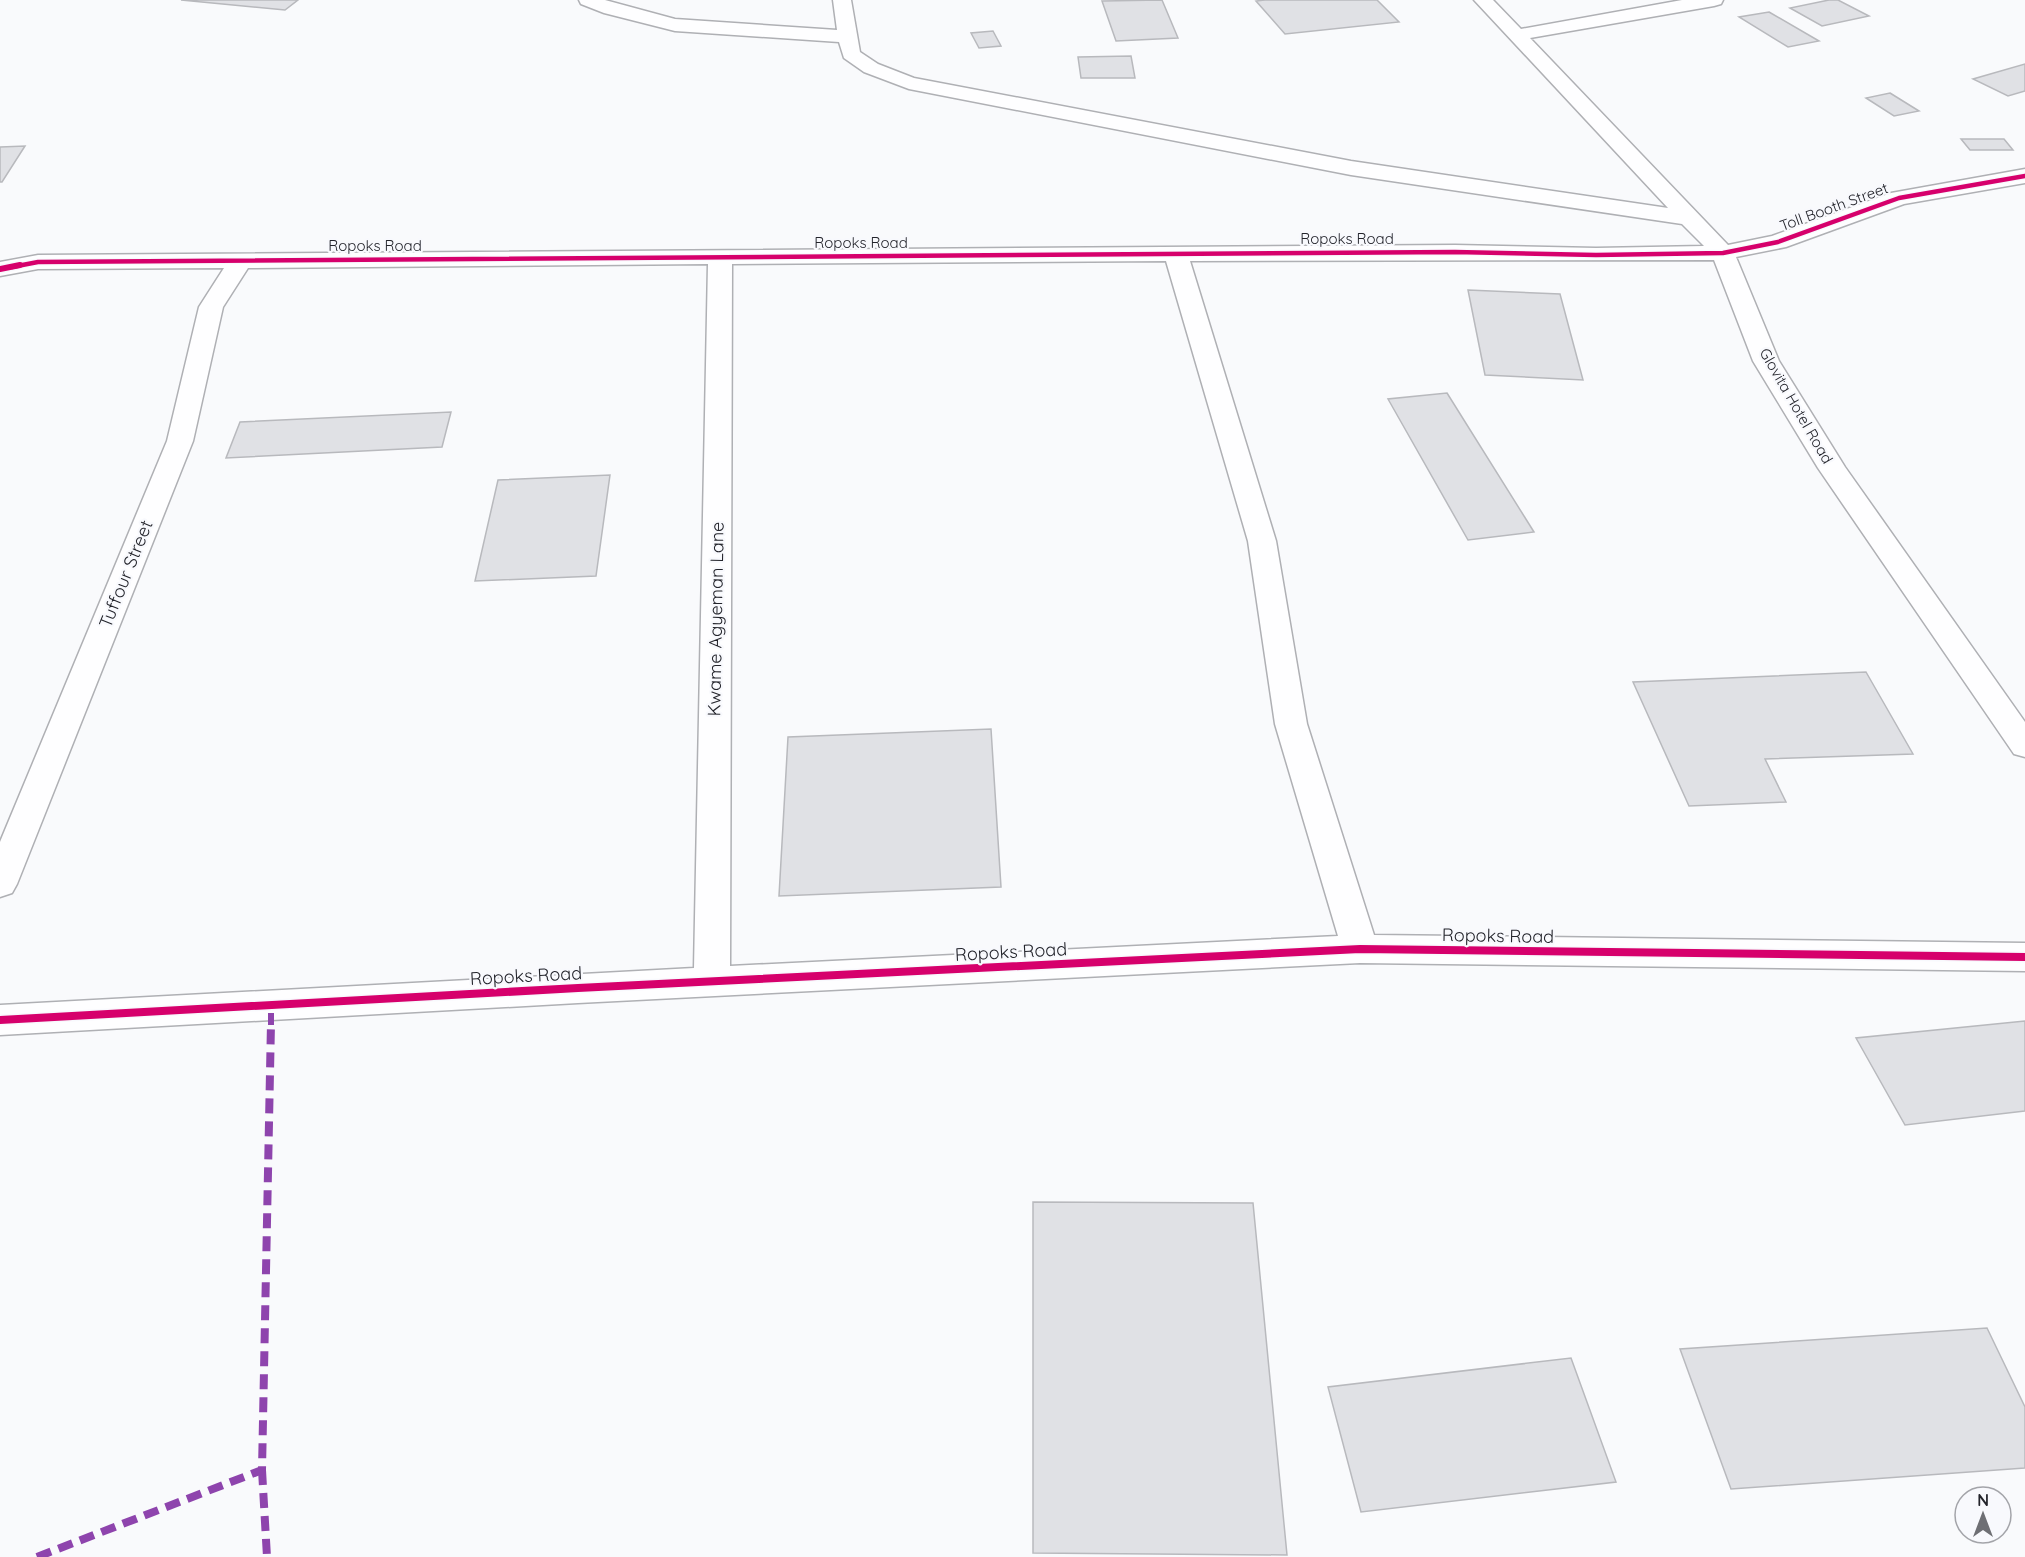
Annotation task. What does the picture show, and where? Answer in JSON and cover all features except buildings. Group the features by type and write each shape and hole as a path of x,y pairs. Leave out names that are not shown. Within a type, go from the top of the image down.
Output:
{"street":[{"path":"588,0 611,9 675,25 849,37"},
{"path":"842,0 851,54 871,68 909,83 1351,168 1690,218"},
{"name":"Glovita Hotel Road","path":"1484,0 1724,253 1766,361 1832,468 2025,746"},
{"path":"1517,35 1714,0"},
{"name":"Toll Booth Street","path":"1724,253 1778,242 1899,198 2025,176"},
{"name":"Ropoks Road","path":"0,270 38,262 1455,252 1596,255 1724,253"},
{"path":"1176,254 1262,541 1291,724 1360,950"},
{"name":"Kwame Agyeman Lane","path":"712,981 720,257"},
{"name":"Tuffour Street","path":"0,884 180,441 211,307 240,261"},
{"name":"Ropoks Road","path":"0,1020 712,981 1360,950 2025,957"}],"marked path":[{"path":"37,1557 262,1470 271,1006"},
{"path":"262,1470 267,1557"}],"cycle path":[{"path":"0,269 38,262 1455,252 1596,255 1723,253 1778,242 1899,198 2025,176"},
{"path":"0,1020 578,988 1360,949 2025,957"}]}
